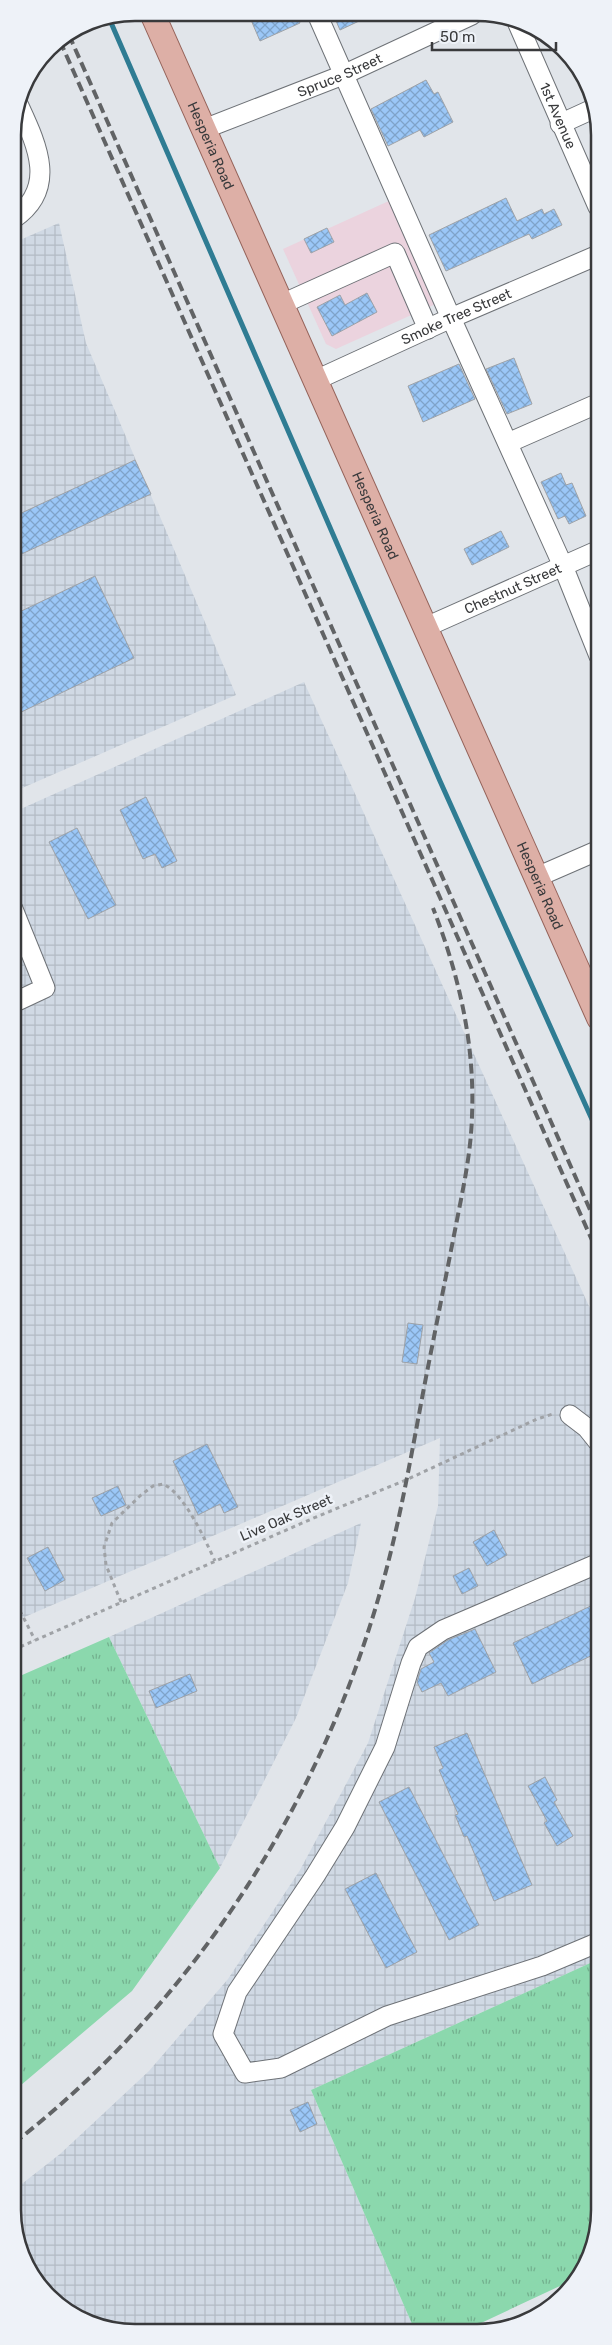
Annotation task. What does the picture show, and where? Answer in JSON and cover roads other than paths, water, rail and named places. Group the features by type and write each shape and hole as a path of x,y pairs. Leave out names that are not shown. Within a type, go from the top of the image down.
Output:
{"main road":[{"name":"Hesperia Road","path":"156,21 591,1000"}],"street":[{"path":"320,21 563,566 591,636"},
{"name":"Spruce Street","path":"204,129 343,75 459,21"},
{"name":"1st Avenue","path":"521,30 591,192"},
{"path":"560,124 588,111"},
{"path":"21,211 31,200 41,172 40,158 23,116"},
{"path":"282,304 395,253 428,329"},
{"name":"Smoke Tree Street","path":"316,380 451,318 591,258"},
{"path":"508,443 591,406"},
{"name":"Chestnut Street","path":"426,627 591,554"},
{"path":"537,877 591,853"},
{"path":"21,929 44,988 21,999"},
{"path":"570,1415 591,1432"},
{"path":"591,1566 443,1630 418,1647 410,1663 385,1747 349,1818 315,1876 237,1992 223,2034 245,2073 281,2068 387,2016 542,1966 591,1945"}],"waterway":[{"path":"111,23 440,781 591,1117"}],"railway":[{"path":"72,41 591,1212"},
{"path":"63,48 591,1238"},
{"path":"21,2137 77,2089 136,2030 190,1966 239,1898 283,1827 321,1752 353,1675 379,1596 395,1534 470,1144 472,1089 468,1036 458,984 433,908"}]}
